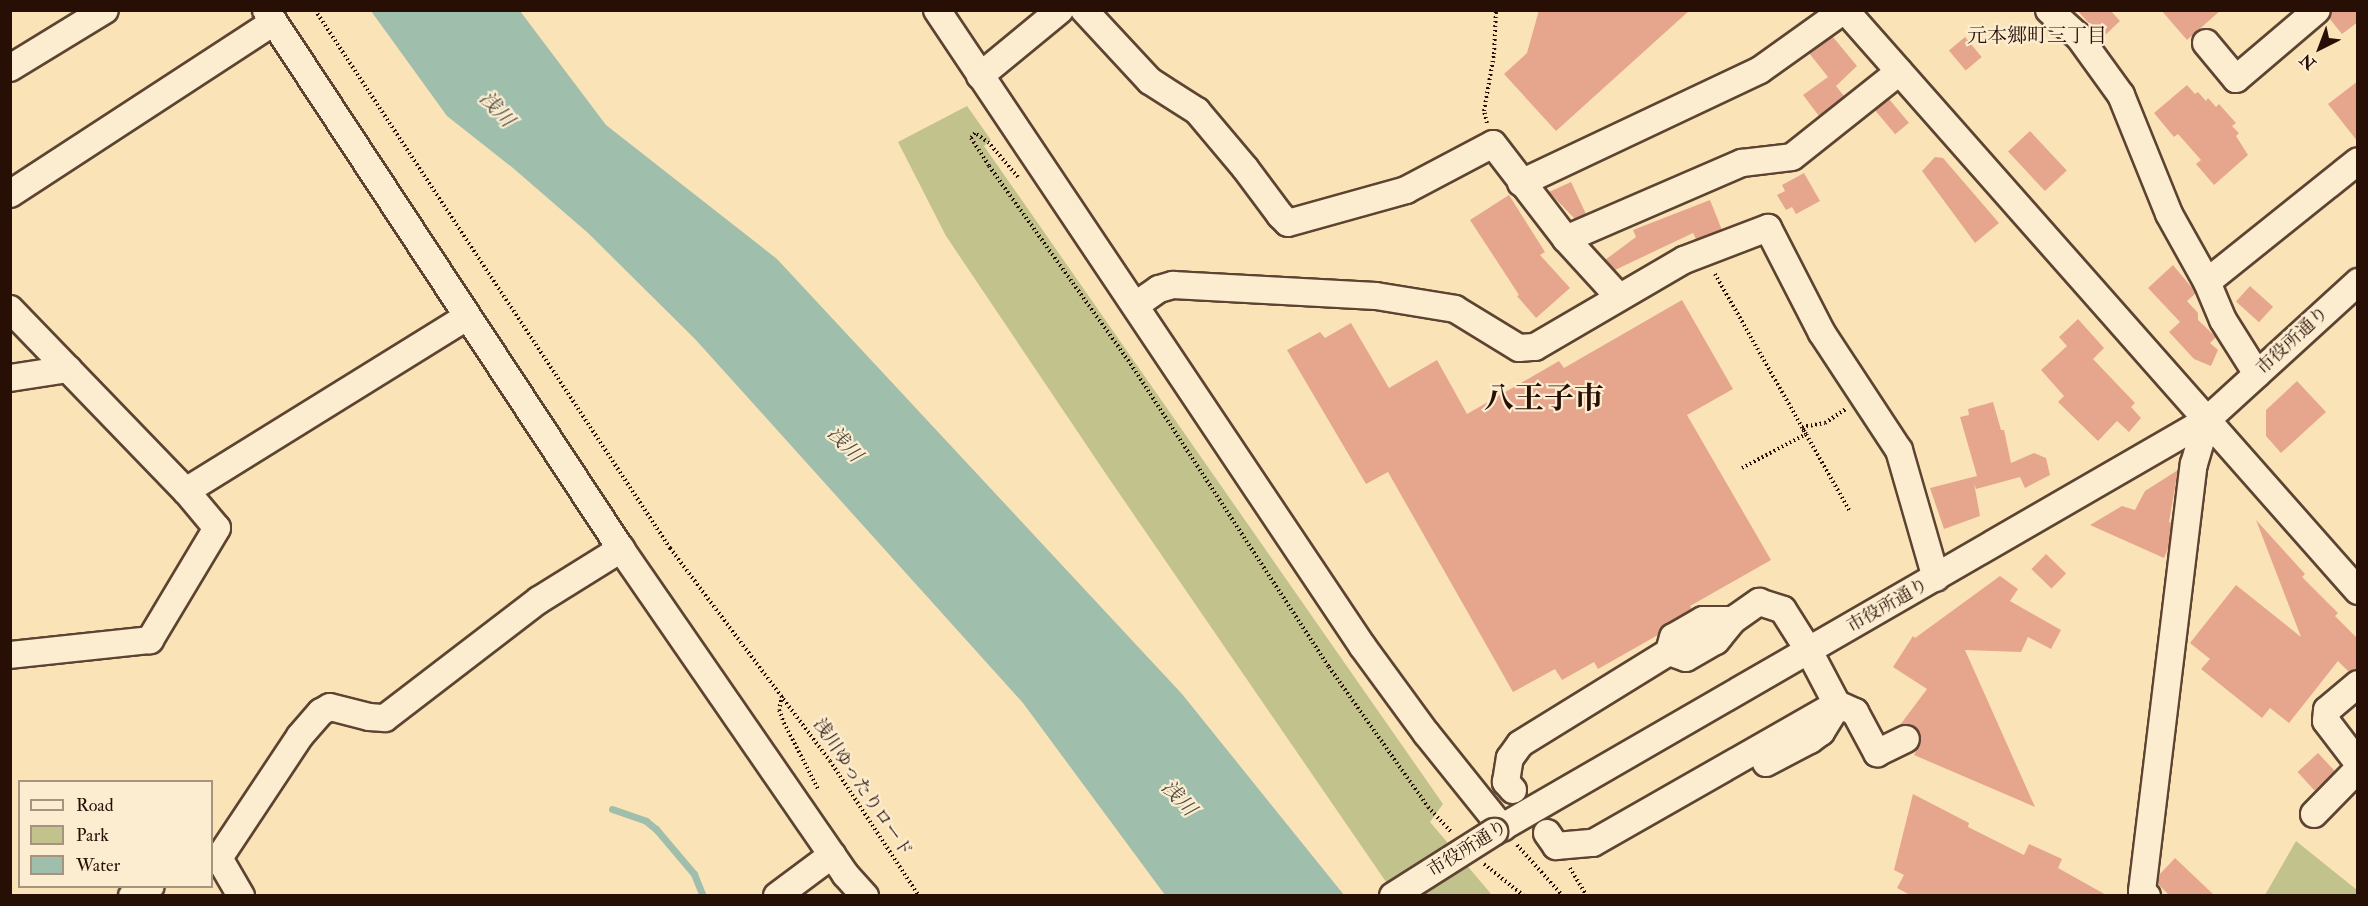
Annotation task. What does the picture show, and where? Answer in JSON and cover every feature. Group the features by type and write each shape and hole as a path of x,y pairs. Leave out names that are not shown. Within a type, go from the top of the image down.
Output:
{"street":[{"path":"10,68 105,10"},
{"path":"937,10 1363,647 1504,835"},
{"path":"980,76 1060,10"},
{"path":"1084,10 1150,81 1197,111 1288,223 1406,190 1493,144 1566,239 1618,296"},
{"path":"1521,183 1760,70 1845,10 2358,591"},
{"path":"2049,10 2079,36 2121,95 2169,214 2207,282 2223,320 2257,374"},
{"path":"2206,43 2236,79 2318,10"},
{"path":"10,194 270,16 621,549 831,855 865,896"},
{"path":"1566,239 1742,163 1791,157 1899,72"},
{"path":"2207,282 2358,161"},
{"path":"1136,305 1159,289 1173,285 1376,296 1455,309 1519,348 1535,347 1618,296 1684,260 1768,228 1822,333 1899,450 1936,578"},
{"name":"市役所通り","path":"1393,896 1504,835 1809,651 2207,420 2358,282"},
{"path":"10,309 186,491 217,528 150,640 10,655"},
{"path":"186,491 467,316"},
{"path":"10,378 68,369"},
{"path":"2147,896 2142,891 2138,865 2194,464 2207,420"},
{"path":"241,896 215,859 300,736 321,712 330,707 369,717 384,718 539,600 621,549"},
{"path":"1513,790 1506,782 1510,758 1520,744 1669,652 1686,658 1716,641 1733,620 1759,602 1783,610 1809,651 1836,704 1855,712 1878,753 1906,739"},
{"path":"2358,684 2327,710 2326,721 2358,763"},
{"path":"1547,833 1556,846 1593,843 1671,798 1724,778 1836,704"},
{"path":"2314,814 2358,770"},
{"path":"777,896 831,855"},
{"path":"132,896 147,888"}],"path":[{"name":"浅川ゆったりロード","path":"315,10 664,539 726,626 782,696 854,795 920,896"},
{"path":"1493,144 1484,111 1494,54 1496,10"},
{"path":"989,166 1128,360 1329,667 1428,807"},
{"path":"1703,252 1850,512"},
{"path":"1802,427 1824,423 1864,397"},
{"path":"1742,468 1806,434 1802,427"},
{"path":"1504,835 1523,851 1563,896"}],"green space":[{"path":"967,106 991,140 984,146 1443,804 1430,822 1492,895 1395,895 1110,480 946,236 898,142"},
{"path":"2296,841 2357,890 2357,895 2265,895"}],"water":[{"name":"浅川","path":"371,11 520,11 606,125 777,259 1182,694 1344,895 1165,895 1023,703 695,339 588,233 513,168 447,116"}],"building":[{"path":"1539,10 1690,10 1556,131 1504,74 1527,53"},
{"path":"2077,10 2110,10 2120,21 2102,38"},
{"path":"2161,10 2221,10 2187,40"},
{"path":"2332,10 2358,10 2358,22 2342,34 2329,18"},
{"path":"1833,37 1857,66 1836,86 1844,96 1819,116 1803,95 1828,77 1809,53"},
{"path":"1965,37 1982,57 1966,70 1949,50"},
{"path":"2358,81 2358,142 2328,104"},
{"path":"2187,85 2206,101 2208,98 2216,107 2219,104 2236,123 2232,126 2239,133 2236,136 2248,155 2214,185 2196,164 2201,160 2178,134 2174,137 2154,113"},
{"path":"1889,99 1909,123 1895,134 1875,111"},
{"path":"2030,131 2067,170 2045,191 2008,151"},
{"path":"1935,157 1943,158 1999,223 1975,243 1922,171"},
{"path":"1804,173 1820,201 1796,214 1792,207 1786,210 1777,195 1785,191 1782,185"},
{"path":"1571,182 1586,214 1575,219 1549,192"},
{"path":"1509,195 1545,252 1540,255 1570,288 1536,318 1517,296 1519,295 1470,220"},
{"path":"1710,200 1722,230 1696,239 1693,233 1615,270 1605,260 1636,237 1633,230"},
{"path":"2173,265 2196,293 2187,301 2198,313 2198,320 2216,337 2210,343 2218,350 2211,366 2194,359 2169,332 2180,322 2148,288"},
{"path":"2250,286 2273,307 2259,322 2236,302"},
{"path":"1682,300 1733,389 1687,415 1771,560 1690,606 1692,609 1661,628 1658,635 1598,669 1594,662 1562,680 1555,669 1513,692 1388,472 1366,484 1287,350 1320,332 1325,338 1351,323 1389,388 1437,360 1467,414 1559,361 1564,368"},
{"path":"2078,319 2104,348 2093,359 2135,403 2131,407 2141,418 2129,432 2117,421 2098,441 2058,402 2064,396 2041,370 2067,346 2059,337"},
{"path":"2297,381 2326,412 2281,453 2266,436 2266,410"},
{"path":"1993,402 2001,430 2004,430 2011,463 2034,453 2046,458 2050,475 2025,488 2020,477 1976,489 1974,483 1980,516 1944,529 1930,488 1977,476 1960,417 1969,415 1968,409"},
{"path":"2178,470 2169,522 2172,523 2169,546 2164,558 2090,525 2122,506 2135,510 2145,491"},
{"path":"2256,520 2305,574 2302,577 2338,613 2335,616 2358,639 2358,669 2349,672 2338,661 2289,723 2270,708 2262,718 2201,669 2210,659 2190,643 2236,585 2301,637"},
{"path":"2046,554 2066,573 2052,589 2031,569"},
{"path":"2000,576 2018,589 2010,601 2061,630 2051,649 2028,637 2021,652 1965,650 2035,807 1914,755 1921,741 1919,732 1908,724 1900,725 1927,689 1893,667 1913,636 1915,638"},
{"path":"2318,753 2335,771 2315,790 2298,772"},
{"path":"1913,794 1969,823 1968,827 2024,855 2029,844 2062,859 2058,868 2108,896 1912,896 1897,888 1904,875 1894,870"},
{"path":"2175,858 2215,896 2170,896 2158,884 2159,875"}],"waterway":[{"path":"612,809 646,821 656,829 694,874 703,896"}],"district":[{"name":"元本郷町三丁目","path":"2037,35"},
{"name":"八王子市","path":"1544,399"}]}
